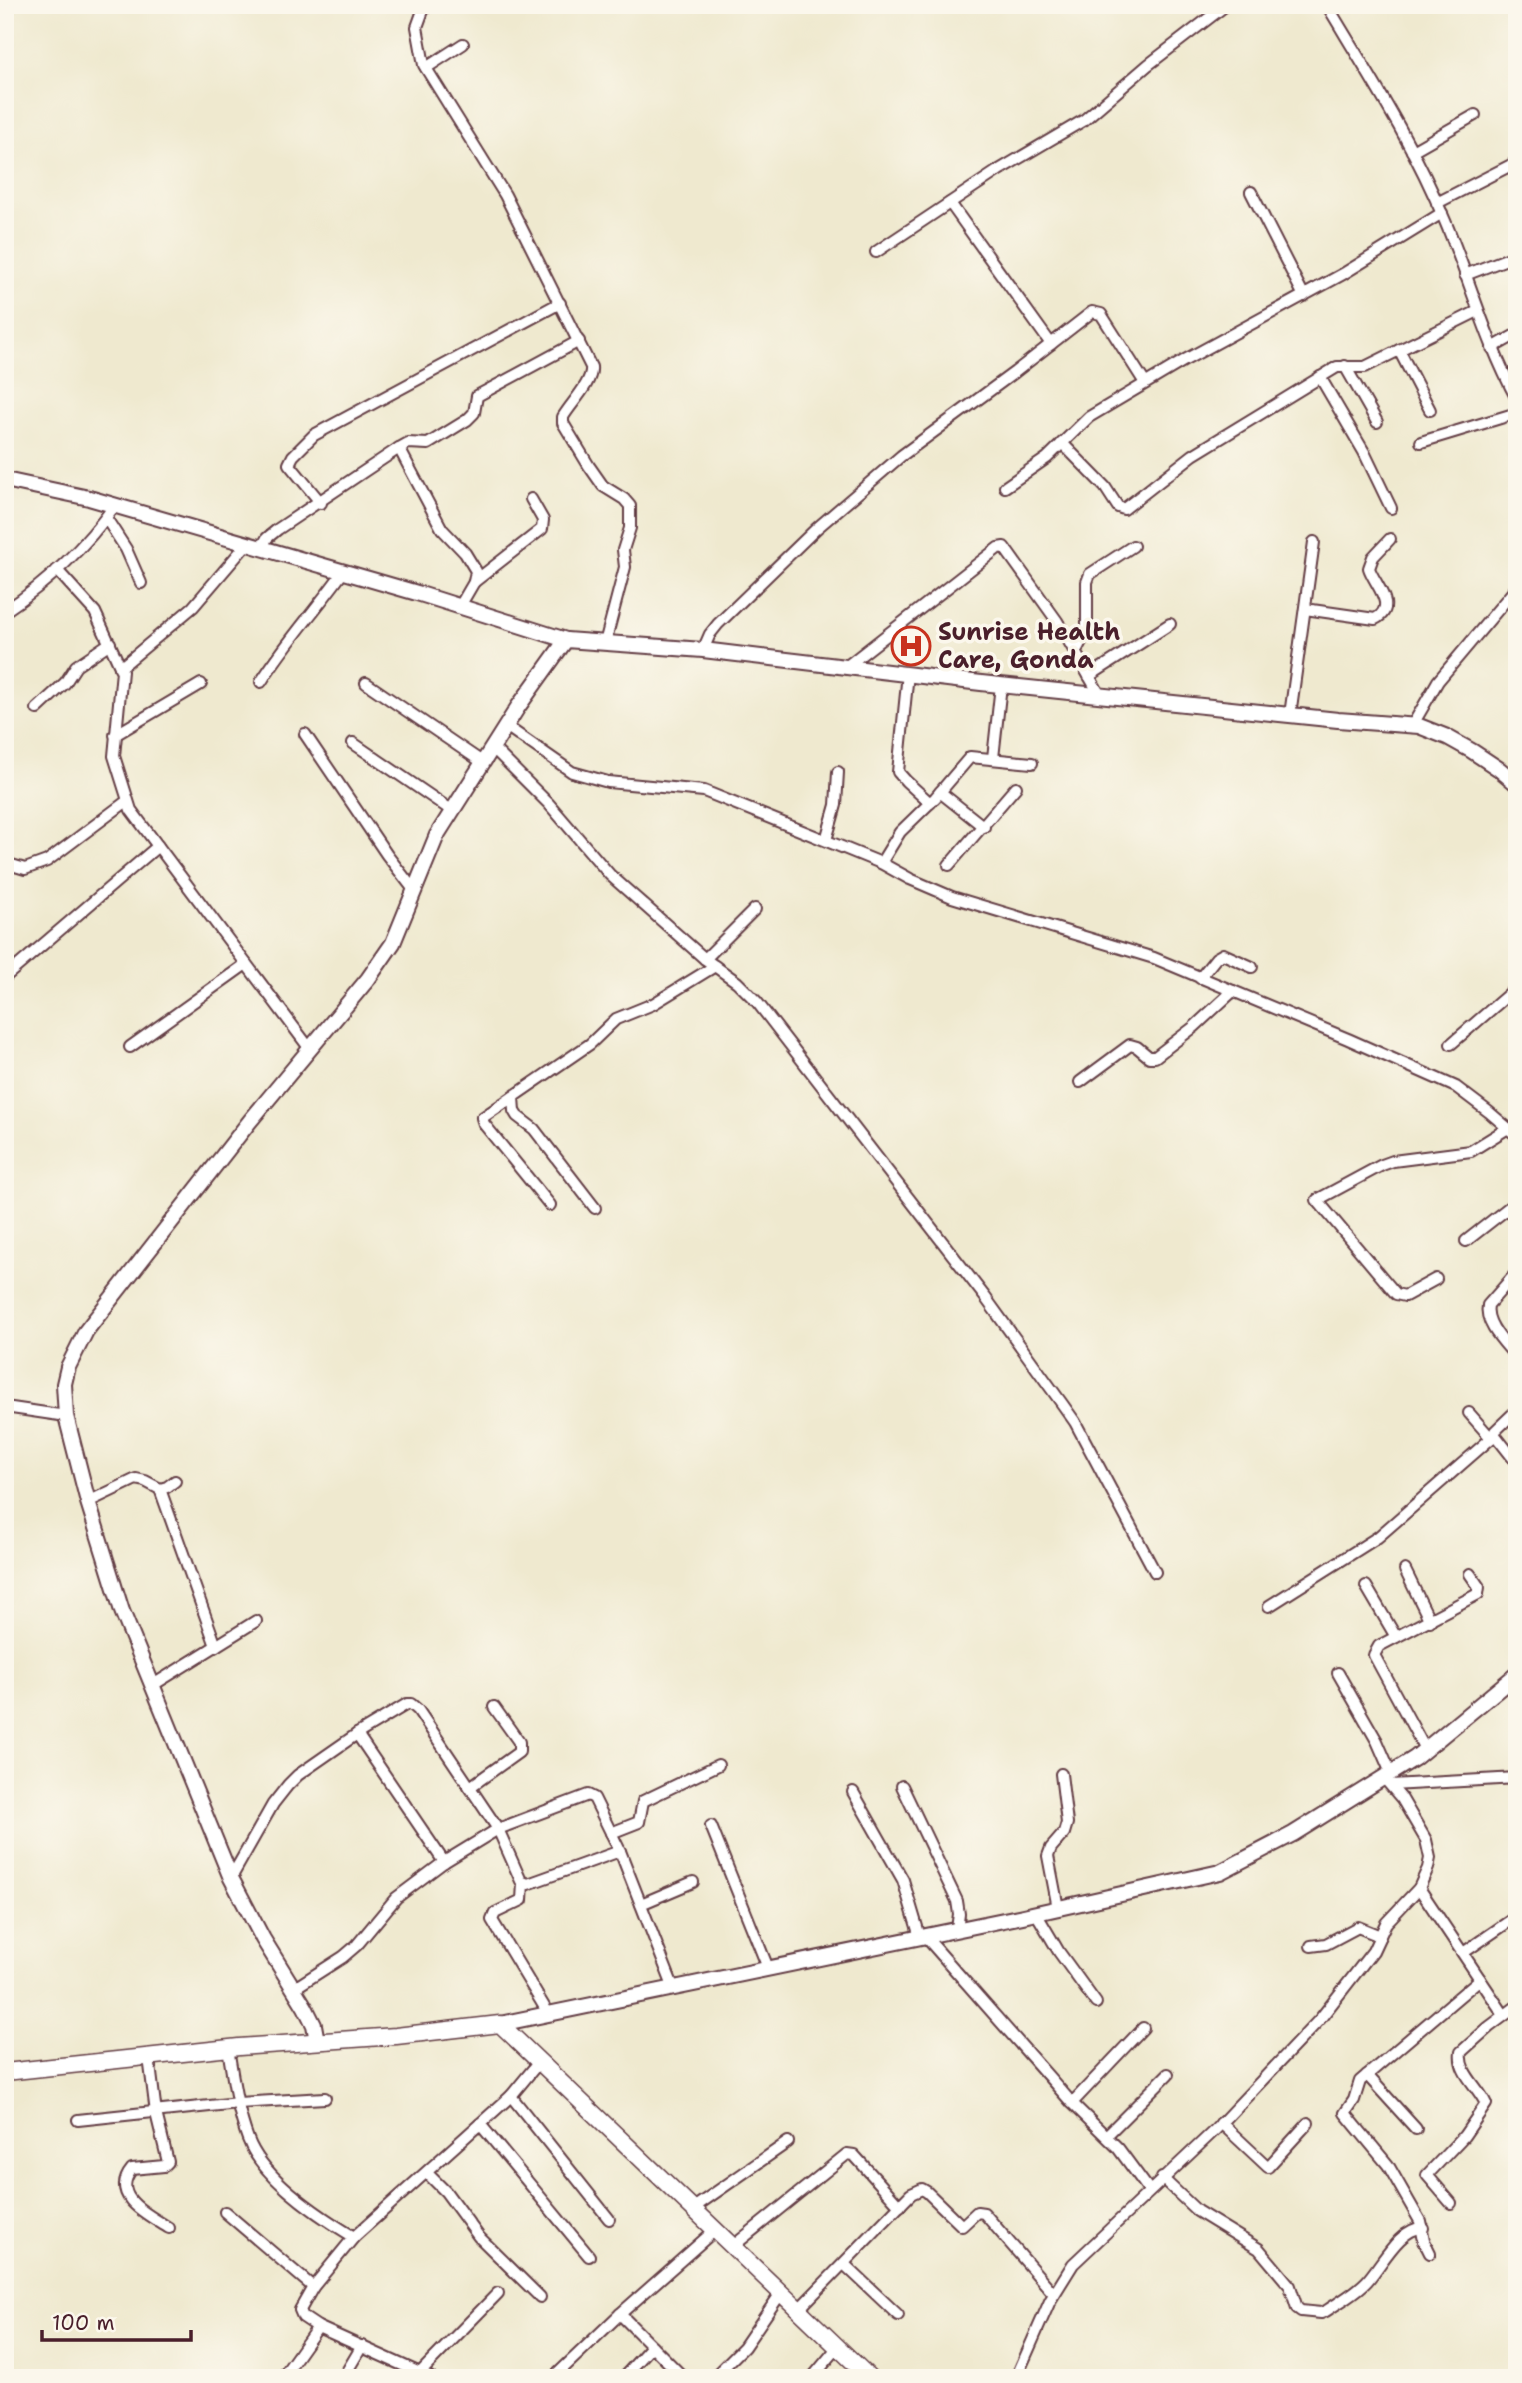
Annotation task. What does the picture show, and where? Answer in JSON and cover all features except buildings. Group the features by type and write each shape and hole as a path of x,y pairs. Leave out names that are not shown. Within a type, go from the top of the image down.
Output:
{"highway":[{"path":"5,2072 228,2048 396,2036 500,2024 870,2378"}],"main road":[{"path":"5,480 115,505 460,606 566,640 703,650 1001,685 1412,726 1428,729 1464,747 1517,784"},
{"path":"317,2041 314,2025 263,1939 231,1878 122,1611 88,1502 66,1416 64,1384 68,1367 86,1331 250,1121 368,979 393,943 437,835 451,810 566,640"},
{"path":"500,2024 1036,1913 1220,1872 1389,1779 1517,1674"}],"street":[{"path":"425,5 417,27 426,68 505,195 592,372 563,417 563,423 603,486 630,506 629,528 623,550 625,567 606,643"},
{"path":"876,252 999,170 1084,120 1148,65 1226,5"},
{"path":"1327,5 1391,111 1440,208 1492,348 1517,399"},
{"path":"426,68 463,44"},
{"path":"1412,151 1475,115"},
{"path":"1004,487 1047,458 1089,416 1304,296 1517,162"},
{"path":"1251,192 1304,296"},
{"path":"950,203 1051,344"},
{"path":"1465,275 1517,255"},
{"path":"321,503 289,464 292,456 314,435 559,303"},
{"path":"1062,443 1105,487 1118,507 1124,509 1193,455 1337,367 1365,367 1478,311"},
{"path":"703,650 710,634 719,624 817,528 901,456 1092,312 1101,314 1145,383"},
{"path":"1492,348 1517,334"},
{"path":"261,549 270,535 408,443 428,444 467,420 474,413 477,396 579,341"},
{"path":"1399,350 1430,410"},
{"path":"1346,366 1377,422"},
{"path":"1320,377 1364,452 1391,508"},
{"path":"1421,442 1517,413"},
{"path":"399,449 442,529 473,564 474,582"},
{"path":"460,606 474,582 542,529 543,520 531,499"},
{"path":"5,611 57,570 98,529 115,505"},
{"path":"106,518 126,549 141,583"},
{"path":"1305,609 1375,619 1380,617 1386,600 1369,568 1373,557 1390,538"},
{"path":"1290,715 1314,542"},
{"path":"120,668 192,607 246,545"},
{"path":"1075,653 1087,630 1087,582 1090,575 1133,546"},
{"path":"847,666 1001,547 1007,548 1057,621 1100,695"},
{"path":"57,570 95,612 120,668 122,681 114,757 131,810 310,1049"},
{"path":"261,682 283,646 312,615 343,572"},
{"path":"1412,726 1438,681 1517,587"},
{"path":"1089,676 1170,624"},
{"path":"37,709 65,683 76,666 110,643"},
{"path":"908,673 898,772 930,803"},
{"path":"366,683 482,762"},
{"path":"115,735 201,684"},
{"path":"993,758 1001,685"},
{"path":"506,726 582,777 704,791 881,863 909,879 952,897 1154,958 1456,1087 1517,1136"},
{"path":"305,734 414,890"},
{"path":"354,743 451,810"},
{"path":"492,747 549,804 610,875 757,1002 992,1307 1074,1422 1155,1572"},
{"path":"881,863 900,832 930,803 970,757 1032,763"},
{"path":"826,840 836,805 838,772"},
{"path":"949,865 1016,787"},
{"path":"940,792 984,827"},
{"path":"5,863 25,869 47,861 127,801"},
{"path":"5,977 158,846"},
{"path":"705,959 755,909"},
{"path":"1200,978 1216,958 1223,954 1252,967"},
{"path":"130,1047 246,964"},
{"path":"550,1205 482,1121 483,1117 590,1044 616,1018 653,1004 715,966"},
{"path":"1451,1044 1517,986"},
{"path":"1080,1082 1130,1045 1149,1057 1155,1057 1194,1027 1233,991"},
{"path":"513,1097 517,1116 534,1129 595,1208"},
{"path":"1436,1279 1405,1296 1399,1296 1317,1200 1382,1165 1393,1161 1471,1151 1508,1128"},
{"path":"1466,1241 1517,1204"},
{"path":"1517,1272 1488,1305 1486,1312 1490,1322 1517,1358"},
{"path":"5,1407 66,1416"},
{"path":"1269,1606 1378,1537 1493,1436 1500,1424 1517,1410"},
{"path":"1469,1413 1517,1463"},
{"path":"88,1502 136,1479 160,1489 216,1646"},
{"path":"160,1489 175,1480"},
{"path":"1405,1570 1430,1621"},
{"path":"1425,1749 1374,1655 1379,1646 1480,1593 1470,1574"},
{"path":"1366,1586 1396,1637"},
{"path":"153,1685 256,1621"},
{"path":"1016,2378 1054,2294 1073,2264 1221,2123 1320,2019 1373,1951 1386,1923 1419,1888 1430,1858 1426,1840 1389,1779 1377,1741 1338,1674"},
{"path":"231,1878 273,1804 298,1775 357,1734 411,1704 418,1710 498,1829 523,1883 522,1900 495,1913 492,1920 548,2013"},
{"path":"470,1787 521,1748 494,1707"},
{"path":"357,1734 444,1862"},
{"path":"611,1833 639,1822 643,1801 718,1765"},
{"path":"1058,1908 1048,1856 1051,1848 1064,1833 1067,1823 1061,1774"},
{"path":"1389,1779 1517,1778"},
{"path":"901,1786 957,1901 957,1929"},
{"path":"852,1792 903,1881 923,1936 1072,2103 1107,2135 1149,2190"},
{"path":"293,1989 343,1957 357,1945 396,1898 444,1862 498,1829 588,1795 597,1802 620,1851 674,1989"},
{"path":"711,1826 768,1968"},
{"path":"523,1883 532,1883 620,1851"},
{"path":"641,1904 693,1882"},
{"path":"1419,1888 1504,2015"},
{"path":"1036,1913 1059,1952 1096,2003"},
{"path":"1463,1953 1517,1916"},
{"path":"1311,1946 1326,1944 1357,1927 1380,1936"},
{"path":"1430,2253 1424,2241 1423,2228 1388,2165 1345,2113 1354,2100 1360,2081 1480,1979"},
{"path":"1451,2203 1427,2175 1464,2136 1486,2104 1466,2075 1459,2056 1489,2027 1517,2006"},
{"path":"1072,2103 1143,2028"},
{"path":"228,2048 248,2140 261,2162 308,2209 354,2237"},
{"path":"149,2057 156,2113 168,2162 163,2166 132,2169 127,2177 126,2193 129,2200 169,2228"},
{"path":"431,2378 318,2327 301,2314 303,2302 354,2237 511,2096 539,2062"},
{"path":"1107,2135 1168,2074"},
{"path":"1367,2075 1416,2129"},
{"path":"511,2096 609,2219"},
{"path":"78,2120 238,2103 325,2098"},
{"path":"1221,2123 1268,2167 1308,2123"},
{"path":"480,2124 589,2256"},
{"path":"692,2209 788,2142"},
{"path":"732,2247 847,2154 854,2155 900,2206"},
{"path":"427,2173 446,2192 479,2237 540,2297"},
{"path":"1162,2178 1197,2211 1259,2249 1290,2286 1294,2304 1301,2311 1326,2311 1367,2281 1387,2254 1411,2230 1423,2228"},
{"path":"799,2310 911,2194 922,2189 962,2226 981,2211 1054,2294"},
{"path":"225,2212 313,2287"},
{"path":"553,2378 620,2314 715,2231"},
{"path":"844,2264 898,2315"},
{"path":"420,2373 498,2293"},
{"path":"713,2378 744,2347 781,2293"},
{"path":"620,2314 684,2378"},
{"path":"282,2378 318,2327"},
{"path":"343,2378 362,2346"},
{"path":"623,2378 652,2346"},
{"path":"812,2378 838,2347"}],"place":[{"name":"Sunrise Health Care, Gonda","path":"911,646"}]}
